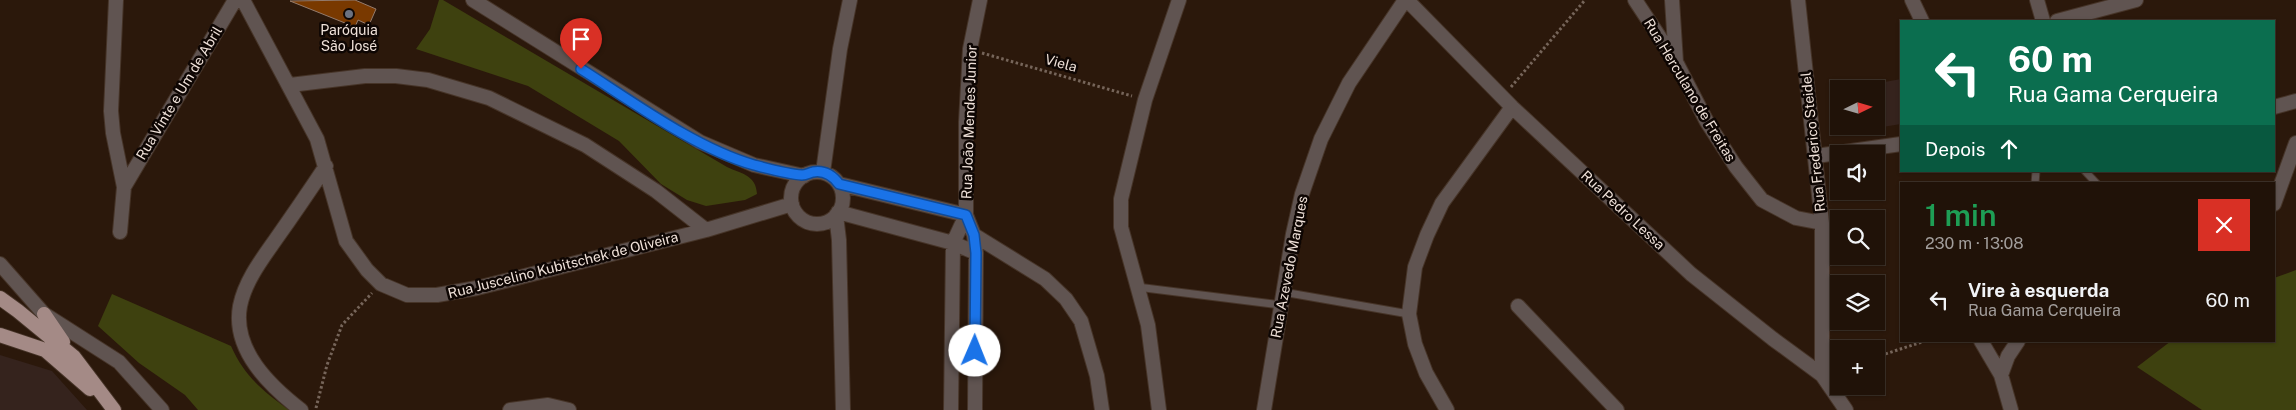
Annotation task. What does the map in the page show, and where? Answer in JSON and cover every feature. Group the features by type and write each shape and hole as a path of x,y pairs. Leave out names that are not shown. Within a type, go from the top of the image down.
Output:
{"main road":[{"path":"0,298 74,357"},
{"path":"44,314 113,410"},
{"path":"0,335 45,350 113,410"}],"street":[{"path":"116,0 111,110 113,133 124,186 120,232"},
{"name":"Rua Vinte e Um de Abril","path":"124,186 235,0"},
{"name":"Rua Juscelino Kubitschek de Oliveira","path":"243,0 290,85 317,139 346,241 367,270 382,284 407,295 437,295 477,288 706,230 792,204"},
{"path":"473,0 700,142 754,165 804,176"},
{"path":"823,172 840,49 850,0"},
{"name":"Rua João Mendes Junior","path":"974,410 976,253 974,235 966,215 966,122 970,49 980,0"},
{"path":"1160,410 1148,325 1121,227 1121,199 1145,100 1179,0"},
{"name":"Rua Pedro Lessa","path":"1406,0 1507,102 1691,274 1822,375 1846,410"},
{"name":"Rua Azevedo Marques","path":"1264,410 1293,234 1302,194 1321,139 1350,83 1406,0"},
{"name":"Rua Herculano de Freitas","path":"1635,0 1676,62 1707,122 1736,167 1762,200 1796,218 1822,223"},
{"path":"1672,0 1676,62"},
{"name":"Rua Frederico Steidel","path":"1798,0 1822,223 1822,375"},
{"path":"1912,0 1922,20"},
{"path":"2037,0 2043,20"},
{"path":"2061,20 2136,0"},
{"path":"290,85 365,76 396,76 428,80 489,98 586,145 656,191 706,230"},
{"path":"2275,107 2296,101"},
{"path":"1447,410 1426,373 1415,344 1409,314 1415,267 1426,235 1438,211 1507,102"},
{"path":"2275,201 2296,143"},
{"path":"1816,156 1900,144"},
{"path":"301,410 279,394 254,364 242,335 240,307 252,275 326,166"},
{"path":"843,410 837,214 843,196 839,184 831,176 823,172 814,172 804,176 794,187 792,204 795,211 807,222 822,223 837,214 953,243 976,253"},
{"path":"839,184 966,215"},
{"name":"Rua João Mendes Junior","path":"951,410 953,243 966,215"},
{"path":"974,235 1045,279 1066,298 1081,321 1097,376 1102,410"},
{"path":"0,264 44,314 119,362 162,410"},
{"path":"1518,306 1617,410"},
{"path":"1982,342 2001,376 2011,410"},
{"path":"2001,376 2008,356 2017,342"},
{"path":"510,410 548,405 569,410"}],"lane":[{"path":"2086,172 2095,182"},
{"path":"1137,287 1282,299 1409,314"}],"path":[{"path":"1507,102 1585,0"},
{"name":"Viela","path":"970,49 1145,100"},
{"path":"316,410 327,365 342,325 382,284"},
{"path":"1885,354 1923,342"}],"shaded area":[{"path":"1900,79 1900,124 1885,127 1885,82"},
{"path":"0,355 52,371 87,410 0,410"}],"green space":[{"path":"439,0 443,0 727,167 747,176 754,183 757,194 745,200 706,206 687,200 661,184 619,141 528,86 416,49 430,29"},
{"path":"2296,270 2296,410 2202,410 2137,367 2170,342 2275,342 2275,278"},
{"path":"112,294 231,346 248,375 289,410 198,410 185,395 139,363 98,326"}],"building":[{"name":"Paróquia São José","path":"355,0 376,9 369,25 358,20 355,27 290,1"}],"place":[{"name":"Paróquia São José","path":"349,14"}],"route":[{"path":"581,69 700,142 728,156 754,165 804,176 814,172 823,172 831,176 839,184 966,215 974,235 976,253 975,351"}]}
